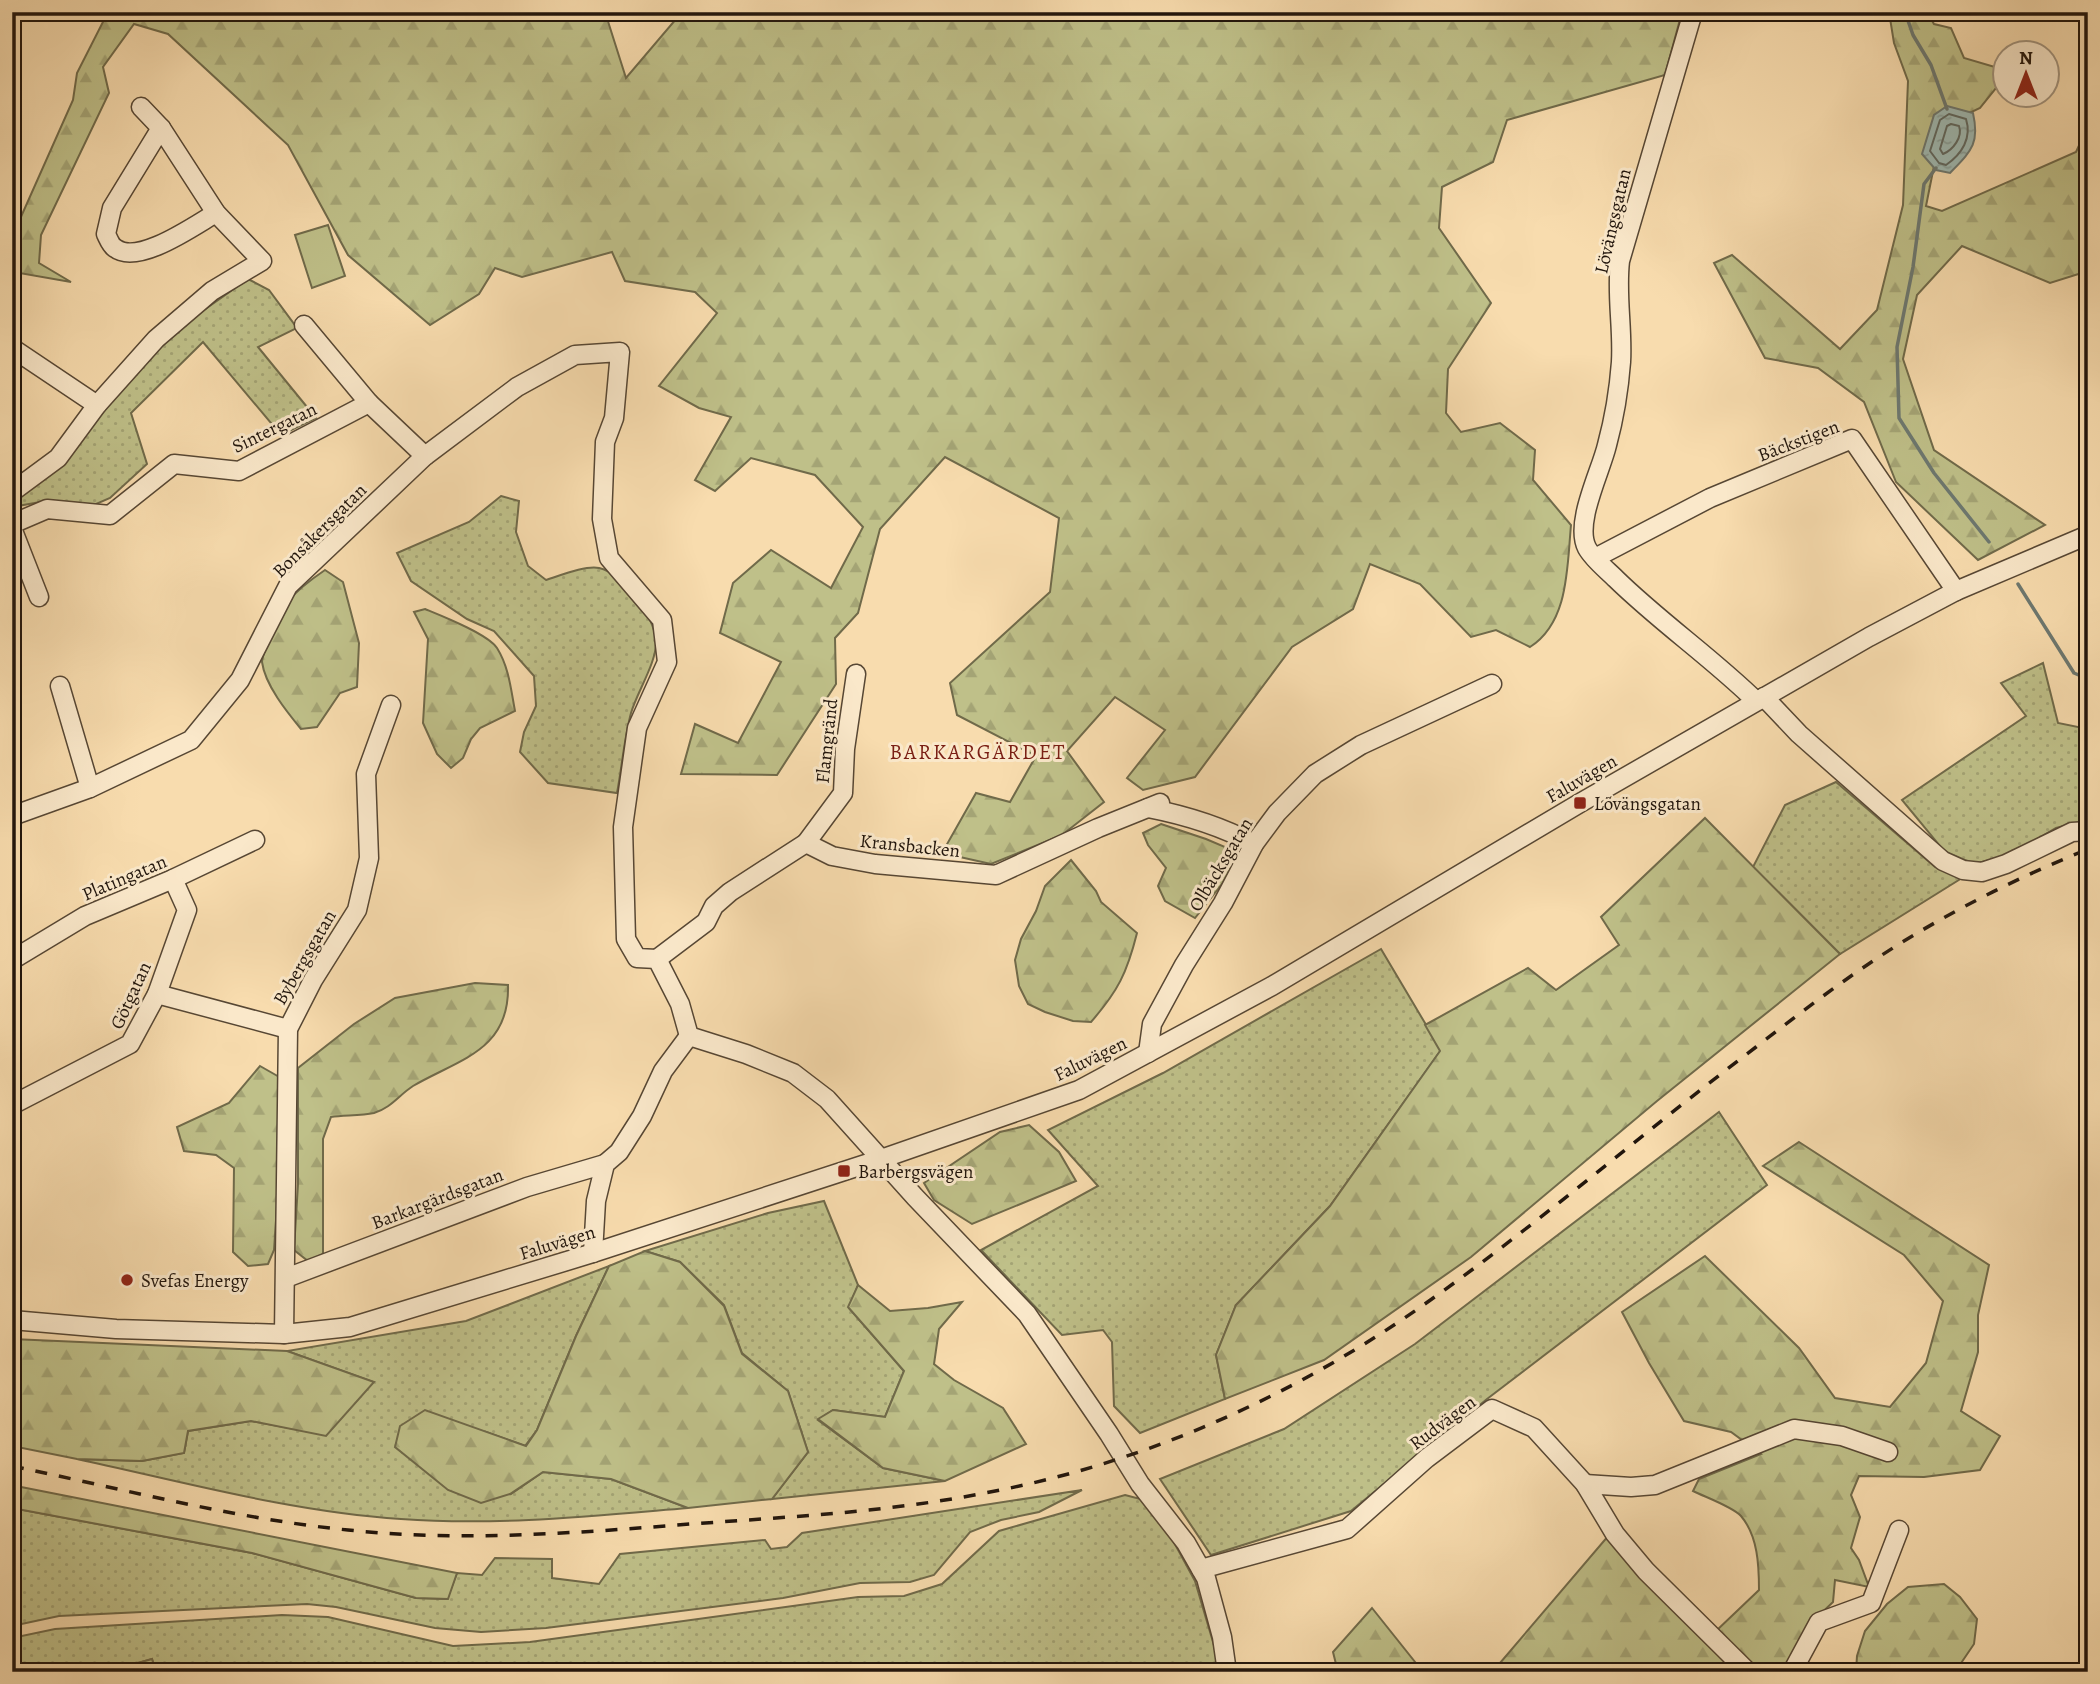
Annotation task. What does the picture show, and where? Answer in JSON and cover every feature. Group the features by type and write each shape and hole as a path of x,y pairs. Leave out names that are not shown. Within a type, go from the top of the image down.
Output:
{"street":[{"name":"Lövängsgatan","path":"1693,12 1620,261 1617,284 1621,361 1607,446 1585,515 1583,531 1586,547 1628,591 1760,699 1943,861 1963,870 1982,872 2006,864 2072,832 2088,831"},
{"path":"12,492 58,458 97,405 156,339 212,291 262,261 216,213 161,128 141,107"},
{"path":"161,128 112,208 106,234 115,249 132,254 154,248 216,213"},
{"path":"304,325 369,403 425,456"},
{"path":"12,348 97,405"},
{"name":"Bonsåkersgatan","path":"12,816 90,788 191,740 240,680 288,586 425,456 517,387 575,355 620,352 614,418 605,442 602,519 609,558 662,620 667,662 637,728 623,827 625,928 626,939 637,958 657,959"},
{"name":"Sintergatan","path":"12,526 47,509 110,515 174,464 239,471 369,403"},
{"name":"Bäckstigen","path":"1595,558 1710,498 1852,439 1956,591"},
{"path":"12,526 39,597"},
{"name":"Faluvägen","path":"12,1320 116,1329 284,1334 350,1327 593,1253 1079,1090 1272,986 1760,699 1956,591 2088,535"},
{"name":"Flamgränd","path":"806,842 843,793 845,749 856,674"},
{"name":"Olbäcksgatan","path":"1148,1053 1152,1024 1184,964 1223,903 1254,844 1276,813 1315,774 1361,745 1492,684"},
{"path":"61,686 90,788"},
{"name":"Bybergsgatan","path":"286,1278 288,1029 313,980 356,910 369,858 366,774 391,705"},
{"name":"Kransbacken","path":"806,842 832,856 875,864 996,875 1098,828 1154,806 1235,834 1254,844"},
{"name":"Platingatan","path":"12,960 85,916 256,840"},
{"path":"593,1253 596,1201 605,1164 618,1152 642,1116 663,1071 688,1036 680,1004 657,959 706,922 714,906 730,892 806,842"},
{"name":"Götgatan","path":"12,1105 130,1044 157,994 187,910 173,879"},
{"path":"157,994 288,1029"},
{"path":"688,1036 746,1054 793,1073 827,1099 1027,1314 1140,1484 1186,1543 1201,1569 1206,1578 1222,1637 1227,1672"},
{"name":"Barkargärdsgatan","path":"286,1278 527,1186 605,1164"},
{"path":"284,1334 286,1278"},
{"name":"Rudvägen","path":"1201,1569 1347,1529 1427,1458 1492,1409 1534,1428 1585,1484 1615,1534 1646,1571 1748,1672"},
{"path":"1585,1484 1631,1487 1655,1485 1794,1429 1842,1436 1888,1452"},
{"path":"1792,1672 1819,1622 1871,1603 1899,1530"}],"green space":[{"path":"108,12 605,12 626,78 682,12 1682,12 1665,75 1507,120 1493,162 1442,187 1439,228 1491,303 1448,369 1446,413 1461,432 1500,423 1535,450 1533,480 1571,525 1564,592 1552,623 1543,636 1530,647 1496,630 1471,637 1420,584 1370,564 1353,609 1292,647 1195,777 1143,790 1127,778 1165,730 1115,697 1067,751 1104,802 1062,835 991,864 942,853 976,793 1010,802 1036,756 957,715 950,683 1050,592 1059,518 945,457 880,529 858,613 835,638 836,684 777,775 681,774 695,724 738,743 781,662 720,633 733,583 771,550 831,588 863,527 815,475 751,458 715,491 695,480 731,417 699,408 659,386 717,313 695,292 625,281 612,252 522,277 495,268 479,294 430,325 348,255 288,145 168,34 134,24 103,67 109,93 41,235 39,263 71,282 14,272 12,274 12,237 73,100 77,73"},
{"path":"1889,12 1927,12 1934,24 1951,28 1964,58 1992,66 1992,93 1980,108 1942,126 1926,206 1942,211 2076,152 2088,126 2088,271 2050,283 1962,246 1917,295 1903,359 1934,450 2045,525 1978,560 1896,482 1864,402 1818,368 1765,358 1714,263 1732,255 1840,349 1877,310 1903,205 1908,81 1894,43"},
{"path":"328,225 345,276 312,288 295,235"},
{"path":"248,279 269,290 297,328 258,347 316,418 281,435 203,342 131,413 147,464 110,498 87,508 46,501 12,507 12,497 160,341"},
{"path":"501,496 519,501 516,532 528,566 546,580 572,571 599,568 618,578 627,587 650,620 656,641 655,649 631,713 617,793 548,783 520,752 524,732 536,706 534,676 494,631 467,619 411,581 397,553 469,522"},
{"path":"325,570 343,582 359,643 357,687 340,693 317,727 301,729 272,689 262,660 280,611 295,594"},
{"path":"425,609 475,631 497,648 507,671 515,711 480,728 471,739 463,758 451,768 437,754 423,723 428,639 414,612"},
{"path":"2043,663 2058,723 2088,729 2088,820 2056,828 2010,855 1974,864 1944,851 1902,800 2026,716 2001,683"},
{"path":"1836,782 1935,867 1962,878 1840,954 1753,867 1785,805"},
{"path":"1705,818 1840,954 1657,1101 1471,1257 1324,1360 1225,1399 1216,1355 1236,1305 1330,1206 1440,1051 1425,1025 1528,968 1556,990 1619,945 1601,917"},
{"path":"1161,824 1225,847 1236,861 1195,918 1165,901 1158,886 1166,868 1148,845 1143,833"},
{"path":"1071,860 1096,891 1101,902 1137,933 1120,981 1091,1022 1073,1021 1028,1004 1019,986 1015,960 1021,939 1036,911 1045,886"},
{"path":"1381,949 1441,1050 1330,1206 1236,1305 1216,1355 1225,1399 1140,1433 1114,1406 1112,1342 1103,1330 1062,1335 981,1250 1098,1186 1048,1130 1163,1073"},
{"path":"475,983 508,985 506,1007 500,1025 491,1039 464,1060 413,1086 380,1111 331,1117 323,1139 323,1254 308,1261 294,1250 298,1184 298,1068 354,1024 395,998"},
{"path":"260,1066 281,1078 277,1206 274,1250 268,1264 248,1266 233,1252 234,1168 216,1155 184,1151 177,1127 229,1103"},
{"path":"1719,1112 1767,1185 1487,1399 1351,1511 1211,1555 1160,1479 1284,1429 1415,1344"},
{"path":"1029,1125 1059,1152 1076,1181 972,1224 934,1200 924,1183 1000,1132"},
{"path":"1799,1142 1989,1265 1978,1315 1978,1352 1961,1411 2000,1436 1980,1470 1924,1477 1859,1476 1851,1495 1860,1517 1851,1548 1859,1560 1869,1587 1835,1580 1833,1602 1810,1624 1787,1672 1757,1672 1716,1631 1759,1590 1758,1561 1751,1533 1737,1513 1693,1491 1699,1479 1761,1454 1731,1432 1684,1421 1622,1312 1705,1256 1799,1348 1835,1398 1890,1407 1926,1363 1943,1301 1904,1255 1763,1166"},
{"path":"824,1201 858,1285 849,1308 904,1371 885,1417 833,1410 818,1420 883,1468 945,1481 772,1499 808,1452 788,1391 742,1353 724,1305 680,1262 645,1251 768,1213"},
{"path":"645,1251 680,1262 724,1306 742,1354 788,1391 808,1452 772,1499 688,1508 611,1479 543,1472 510,1494 481,1503 448,1490 395,1447 400,1426 425,1410 526,1446 537,1430 609,1266"},
{"path":"609,1266 537,1430 525,1446 486,1432 511,1494 543,1472 611,1479 688,1508 509,1521 401,1519 279,1503 77,1459 142,1461 184,1453 188,1431 251,1421 326,1435 373,1382 287,1351 466,1321"},
{"path":"858,1285 890,1311 962,1302 939,1329 934,1364 954,1380 1003,1408 1026,1444 945,1481 883,1468 818,1419 833,1410 885,1417 904,1371 848,1307"},
{"path":"12,1339 287,1351 374,1382 326,1436 251,1421 188,1431 184,1453 142,1461 77,1459 12,1446"},
{"path":"12,1485 457,1573 448,1599 416,1598 252,1553 12,1508"},
{"path":"1082,1490 1039,1512 1001,1520 970,1532 934,1575 910,1582 860,1583 783,1598 546,1628 481,1632 435,1628 336,1607 307,1604 59,1616 12,1626 12,1508 252,1553 416,1598 447,1599 457,1573 482,1575 495,1558 552,1559 552,1578 599,1584 620,1554 765,1540 771,1549 787,1547 802,1533"},
{"path":"1125,1495 1152,1502 1195,1581 1218,1659 1219,1672 156,1672 152,1659 106,1672 12,1672 12,1638 55,1629 282,1615 328,1617 453,1646 530,1642 858,1597 904,1596 942,1584 999,1531"},
{"path":"1609,1535 1745,1672 1498,1672 1500,1663"},
{"path":"1944,1584 1960,1597 1977,1619 1974,1644 1955,1672 1856,1672 1857,1656 1865,1631 1887,1604 1908,1587"},
{"path":"1372,1608 1423,1672 1338,1672 1333,1652"},
{"path":"152,1659 156,1672 106,1672"}],"water":[{"path":"1947,106 1973,113 1975,124 1972,146 1950,173 1936,170 1922,154 1934,115"}],"waterway":[{"path":"1905,12 1913,35 1931,65 1947,109"},
{"path":"1936,168 1924,184 1913,267 1897,347 1899,418 1934,473 1989,542"},
{"path":"2018,584 2074,673 2088,679"}],"railway":[{"path":"12,1466 264,1519 391,1534 477,1536 605,1530 875,1509 985,1493 1101,1464 1214,1423 1321,1370 1372,1339 1465,1275 1714,1079 1866,966 1971,903 2088,849"}],"place":[{"name":"Lövängsgatan","path":"1580,803"},
{"name":"Barbergsvägen","path":"844,1171"},
{"name":"Svefas Energy","path":"127,1280"}],"district":[{"name":"BARKARGÄRDET","path":"978,752"}]}
